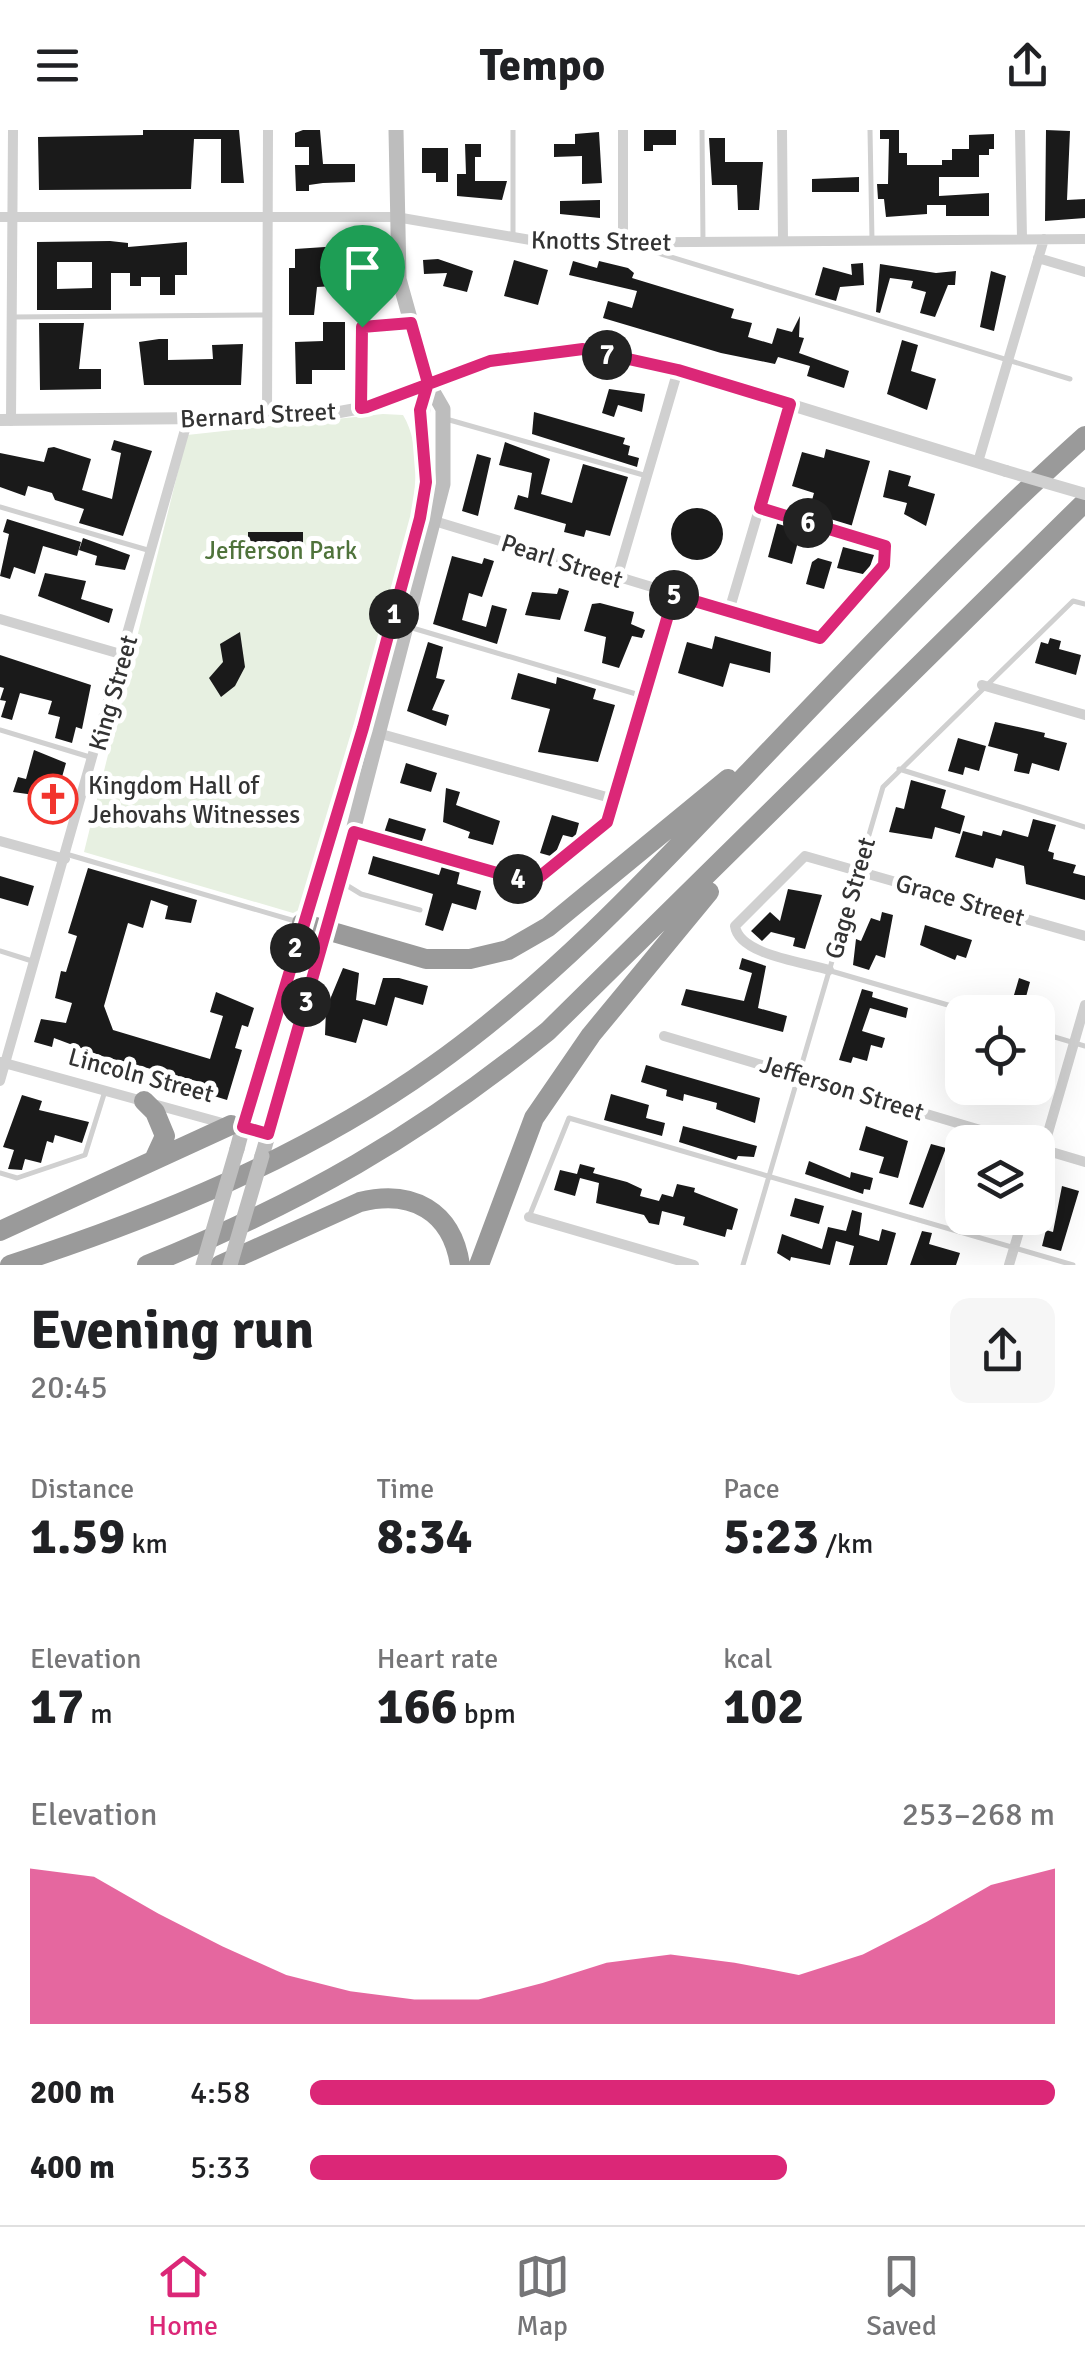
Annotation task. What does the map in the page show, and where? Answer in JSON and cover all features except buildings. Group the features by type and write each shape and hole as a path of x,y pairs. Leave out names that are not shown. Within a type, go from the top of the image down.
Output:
{"highway":[{"path":"10,1265 175,1206 283,1158 434,1066 590,934 997,517 1085,436"},
{"path":"147,1265 278,1210 456,1104 584,999 1085,502"},
{"path":"302,923 426,959 470,959 508,950 548,927 795,724"},
{"path":"479,1265 528,1133 559,1078 784,802"},
{"path":"144,1101 155,1112 164,1136 154,1160"},
{"path":"0,1231 237,1126"},
{"path":"220,1265 360,1202 382,1196 399,1196 430,1208 446,1222 460,1265"}],"main road":[{"path":"396,130 399,279 428,383 443,418 444,484 437,521 400,624"},
{"path":"203,1265 237,1149 237,1126 302,923 371,731 400,624 420,518 426,466 420,410 428,383"},
{"path":"230,1265 354,832 371,731"},
{"name":"Lincoln Street","path":"237,1126 268,1134"}],"street":[{"path":"6,420 12,317 13,130"},
{"path":"267,419 268,130"},
{"path":"623,130 623,242"},
{"path":"782,130 782,241"},
{"path":"1020,130 1022,238"},
{"name":"Knotts Street","path":"0,218 396,218 514,239 623,242 1085,240"},
{"path":"978,462 1044,239"},
{"path":"1038,258 1085,272"},
{"name":"Bernard Street","path":"6,420 312,418 361,408 502,358 583,349 678,370 1085,494"},
{"path":"617,578 678,370"},
{"path":"730,611 790,404"},
{"name":"King Street","path":"0,1080 124,656 188,419"},
{"name":"Pearl Street","path":"420,518 820,638"},
{"path":"371,731 614,799 674,595"},
{"path":"0,619 124,656"},
{"path":"982,685 1085,715"},
{"path":"0,840 65,857"},
{"name":"Grace Street","path":"830,970 746,945 739,940 735,926 805,856 1085,936"},
{"path":"1049,1125 1079,1044 1085,1004"},
{"name":"Jefferson Street","path":"664,1036 966,1125"},
{"name":"Lincoln Street","path":"2,1063 237,1126"},
{"path":"1055,1153 1085,1162"},
{"path":"529,1217 694,1265"},
{"path":"1009,1265 1018,1235"}],"lane":[{"path":"513,130 514,239"},
{"path":"702,130 703,242"},
{"path":"870,130 872,240"},
{"path":"623,242 1070,378"},
{"path":"12,317 268,316"},
{"path":"361,408 362,327 411,323"},
{"path":"443,418 647,476"},
{"path":"0,507 152,552"},
{"path":"760,508 885,546 884,565 820,638"},
{"name":"Gage Street","path":"743,1265 884,787 982,685 1073,601 1085,604"},
{"path":"400,624 644,696"},
{"path":"0,730 94,759"},
{"path":"899,769 1085,827"},
{"path":"354,832 532,883 607,822 614,799"},
{"path":"65,857 302,923"},
{"path":"340,882 362,894 420,910"},
{"path":"0,951 35,962"},
{"path":"830,970 945,1004"},
{"path":"1055,1037 1079,1044"},
{"path":"0,1173 17,1178 85,1155 105,1090"},
{"path":"529,1217 568,1118 1072,1265"}],"green space":[{"name":"Jefferson Park","path":"403,415 413,444 415,476 409,540 299,910 293,913 84,852 187,435"}],"place":[{"name":"Kingdom Hall of Jehovahs Witnesses","path":"53,799"}],"route":[{"path":"362,327 361,408 367,407 428,383 490,361 530,352 583,349 678,370 790,404 760,508 885,546 884,565 820,638 674,595 607,822 532,883 354,832 268,1134 243,1127 363,728 420,518 426,482 420,410 428,383 411,323 362,327"}]}
